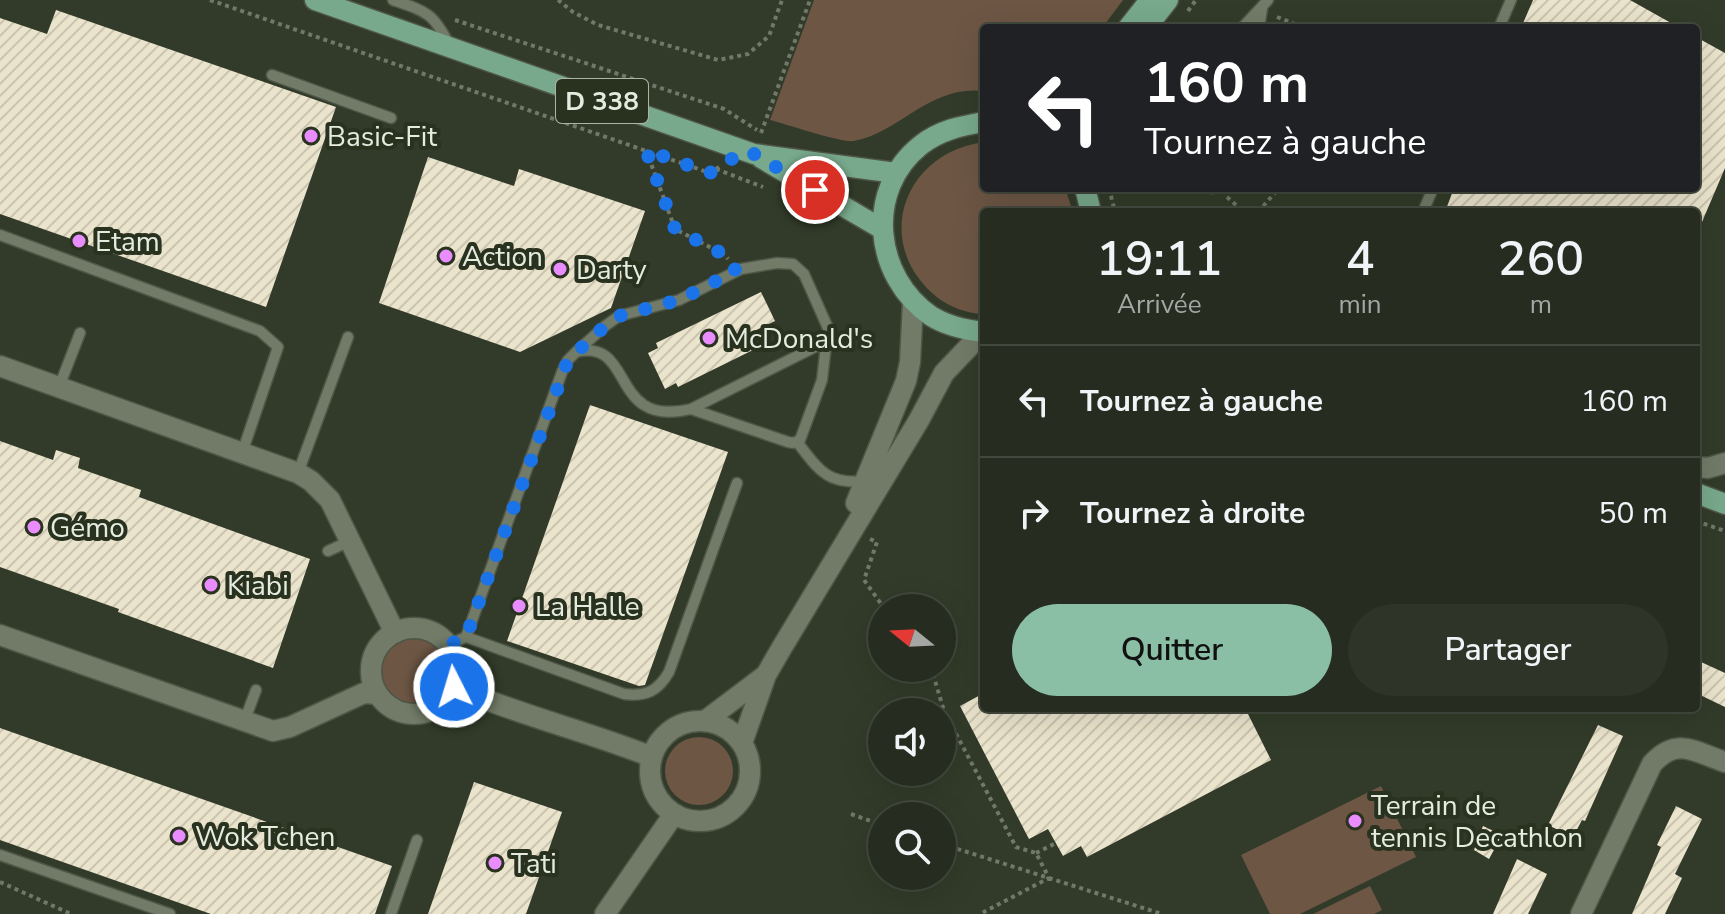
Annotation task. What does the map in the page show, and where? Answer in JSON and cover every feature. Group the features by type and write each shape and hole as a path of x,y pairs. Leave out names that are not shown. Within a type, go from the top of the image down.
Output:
{"main road":[{"name":"D 338","path":"315,0 749,153 882,229"},
{"path":"1131,24 1150,0"},
{"path":"1149,24 1168,0"},
{"path":"980,123 951,128 920,146 896,173 885,200 882,229 886,256 897,281 913,302 945,323 980,332"},
{"name":"D 338","path":"749,153 896,173"},
{"path":"1700,495 1725,504"}],"street":[{"path":"831,564 906,381 913,302"},
{"path":"742,743 766,675 944,373 980,335"},
{"path":"0,366 298,473 311,481 330,500 395,633"},
{"path":"1700,467 1725,463"},
{"path":"404,629 424,629 457,641 454,687 438,707 415,714 394,709 378,694 373,683 373,659 385,639 404,629"},
{"path":"0,635 263,729 282,730 364,693 378,694"},
{"path":"705,721 766,675"},
{"path":"454,687 652,757"},
{"path":"705,721 726,728 742,743 750,770 748,784 735,807 712,820 699,821 674,814 653,789 652,757 656,746 672,729 682,724 705,721"},
{"path":"1581,914 1652,764 1664,750 1679,747 1725,762"},
{"path":"605,914 674,814"}],"lane":[{"path":"393,0 415,7 436,20 450,48"},
{"path":"1501,24 1511,0"},
{"path":"1246,24 1265,4"},
{"path":"1260,24 1265,4"},
{"path":"272,75 391,118"},
{"path":"0,235 260,331 278,347 242,453"},
{"path":"737,483 669,672 652,692 638,696 624,694 457,641 562,372 576,352 619,316 679,300 736,271 777,263 793,264 804,274 828,328 822,380 797,442"},
{"path":"59,387 80,333"},
{"path":"298,473 348,337"},
{"path":"576,352 590,349 602,352 612,360 628,391 648,407 667,412 691,409 827,341"},
{"path":"691,409 788,442 797,442"},
{"path":"797,442 823,474 848,483 865,481"},
{"path":"328,551 350,541"},
{"path":"244,722 256,690"},
{"path":"391,914 417,840"},
{"path":"0,855 170,914"}],"path":[{"path":"210,0 710,173 749,153 762,132 810,0"},
{"path":"558,0 598,25 718,60 748,54 769,36 782,0"},
{"path":"1265,4 1279,19 1293,24"},
{"path":"415,7 724,109 762,132"},
{"path":"646,150 675,229 725,255 736,271"},
{"path":"716,169 766,188"},
{"path":"1262,208 1276,192"},
{"path":"1226,196 1240,208"},
{"path":"1700,522 1725,531"},
{"path":"851,531 877,542 864,580 874,594"},
{"path":"933,682 944,711 1016,847 1036,853 1056,843"},
{"path":"851,814 868,820"},
{"path":"956,848 1162,914"},
{"path":"1036,853 1049,878"},
{"path":"980,914 1049,878"},
{"path":"0,882 71,914"}],"shaded area":[{"path":"814,0 1123,0 1105,24 980,24 980,91 947,95 871,136 847,141 770,120"},
{"path":"980,143 980,192 1066,192 1072,208 980,208 980,314 948,304 917,277 905,253 901,228 905,204 916,182 933,164 956,150"},
{"path":"414,639 432,645 440,653 446,671 440,689 432,697 414,703 396,697 388,689 382,671 388,653 396,645"},
{"path":"699,737 723,747 733,771 723,795 699,805 675,795 665,771 675,747"},
{"name":"Terrain de tennis Decathlon","path":"1381,786 1416,857 1300,914 1270,914 1241,855"},
{"path":"1370,886 1382,910 1374,914 1313,914"}],"building":[{"path":"1533,0 1630,0 1673,24 1523,24"},
{"path":"56,10 336,107 266,307 0,214 0,18 47,34"},
{"path":"1700,39 1725,53 1725,168 1700,227 1700,208 1446,208 1452,192 1700,192"},
{"path":"428,157 514,186 519,169 645,211 611,308 520,352 379,303"},
{"name":"McDonald's","path":"761,292 775,321 750,333 757,348 678,387 676,383 665,389 648,353 658,348 656,343"},
{"path":"590,405 728,452 645,685 639,686 507,641"},
{"path":"0,441 53,460 56,450 80,458 78,468 141,490 139,497 310,559 273,668 0,567"},
{"path":"1700,664 1725,673 1725,707 1700,695"},
{"path":"980,695 980,712 1247,712 1271,760 1087,857 1081,846 1063,856 1048,829 1029,839 960,706"},
{"path":"1598,725 1623,736 1585,821 1582,820 1573,837 1548,825"},
{"path":"0,728 392,866 375,914 211,914 0,840"},
{"name":"Tati","path":"474,782 562,812 526,914 428,914"},
{"path":"1676,806 1702,819 1675,874 1682,878 1665,914 1632,914 1661,847 1657,845"},
{"path":"1483,826 1502,835 1489,859 1474,850"},
{"path":"1517,859 1547,874 1528,914 1493,914"}],"place":[{"name":"Basic-Fit","path":"311,136"},
{"name":"Etam","path":"79,241"},
{"name":"Action","path":"446,256"},
{"name":"Darty","path":"560,269"},
{"name":"McDonald's","path":"709,338"},
{"name":"Gémo","path":"34,527"},
{"name":"Kiabi","path":"211,585"},
{"name":"La Halle","path":"519,606"},
{"name":"Terrain de tennis Decathlon","path":"1355,821"},
{"name":"Wok Tchen","path":"179,836"},
{"name":"Tati","path":"495,863"}],"route":[{"path":"454,687 457,665 448,645 466,637 568,360 619,316 679,300 736,271 725,255 675,229 646,150 710,173 744,151 815,190"}]}
